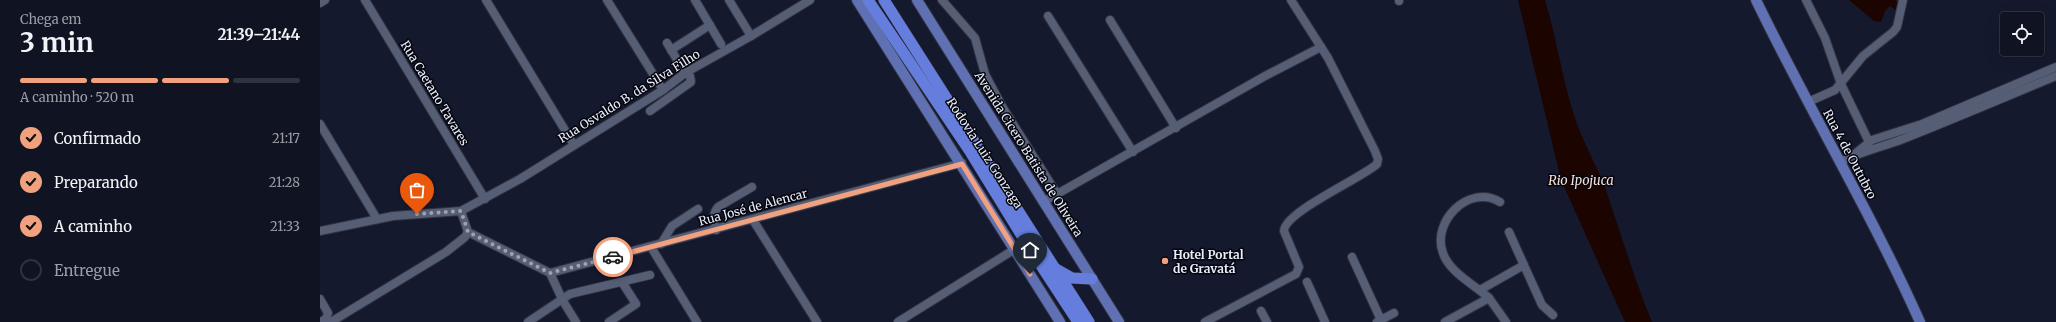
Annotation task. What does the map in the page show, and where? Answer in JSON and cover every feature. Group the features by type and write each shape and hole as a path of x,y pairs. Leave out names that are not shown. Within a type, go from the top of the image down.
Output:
{"highway":[{"name":"Rodovia Luiz Gonzaga","path":"868,0 971,153 1025,241 1078,322"},
{"name":"Rodovia Luiz Gonzaga","path":"884,0 1089,322"},
{"path":"1052,266 1072,278 1092,279"}],"main road":[{"path":"857,0 928,114 962,164 1060,322"},
{"name":"Avenida Cicero Batista de Oliveira","path":"917,0 1119,322"},
{"name":"Rua 4 de Outubro","path":"1756,0 1894,265 1920,322"}],"street":[{"path":"320,3 325,0"},
{"name":"Rua Caetano Tavares","path":"365,0 485,199"},
{"path":"486,0 574,145"},
{"path":"608,0 663,90"},
{"path":"695,0 721,44"},
{"path":"729,0 751,36"},
{"name":"Rua Osvaldo B. da Silva Filho","path":"461,211 485,199 574,145 663,90 685,73 751,36 810,0"},
{"path":"942,0 975,38 985,74 1003,108 1057,194"},
{"path":"1205,322 1296,274 1299,267 1284,231 1287,223 1310,205 1377,164 1378,159 1375,151 1322,47 1291,0"},
{"path":"1806,0 1830,50 1841,84 1870,142"},
{"path":"1808,102 1829,94 1841,84 1863,56 1895,30 1903,0"},
{"path":"1048,16 1133,152"},
{"path":"1110,20 1176,128"},
{"path":"650,111 689,85 690,76 685,73 669,47 710,25"},
{"path":"1043,202 1176,128 1265,76 1322,47"},
{"path":"1854,155 1870,142 1922,124 2056,67"},
{"path":"1840,162 1854,155 1903,139 2056,76"},
{"path":"320,124 378,219"},
{"name":"Rua José de Alencar","path":"550,273 962,164"},
{"path":"716,230 714,212 718,207 752,187"},
{"path":"1500,202 1488,196 1478,196 1465,201 1452,213 1441,233 1440,244 1443,255 1452,267 1489,298 1506,322"},
{"path":"661,244 672,226 698,209"},
{"path":"320,231 378,219 461,211 468,232 550,273 563,301 576,322"},
{"path":"753,220 817,322"},
{"path":"336,321 446,252 465,237 468,232"},
{"path":"1509,232 1542,305 1553,315"},
{"path":"650,247 697,322"},
{"path":"898,322 1015,249"},
{"path":"1352,257 1379,321 1394,313"},
{"path":"1480,290 1524,265"},
{"path":"528,322 563,301 570,294 650,275"},
{"path":"609,322 636,304 622,282"},
{"path":"1306,282 1326,322"},
{"path":"1445,322 1489,298"},
{"path":"320,299 328,313 326,319 320,322"},
{"path":"1261,311 1267,322"}],"water":[{"name":"Rio Ipojuca","path":"1518,0 1545,0 1575,118 1605,187 1633,272 1652,322 1625,322 1561,180"},
{"path":"1849,0 1896,0 1898,6 1897,11 1890,6 1885,11 1881,22 1874,21"}],"way so far":[{"path":"417,214 461,211 468,232 550,273 613,257"}],"place":[{"name":"Hotel Portal de Gravatá","path":"1165,261"}],"route":[{"path":"613,257 962,164 1030,274"}]}
